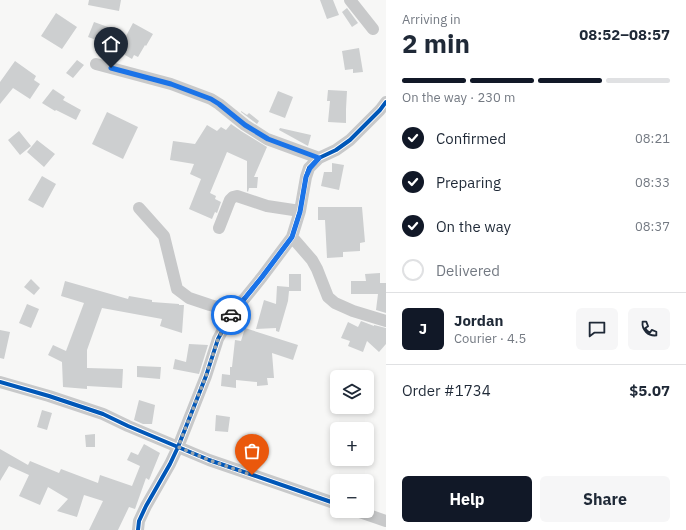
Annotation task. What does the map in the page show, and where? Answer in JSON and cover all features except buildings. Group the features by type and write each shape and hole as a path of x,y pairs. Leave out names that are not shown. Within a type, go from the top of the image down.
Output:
{"street":[{"path":"350,0 373,29"},
{"path":"96,64 171,84 211,99 245,125 268,139 319,158"},
{"path":"138,530 139,521 146,506 178,447 206,376 218,339 233,311 262,277 292,237 300,212 306,177 310,168 319,158 336,150 350,140 386,102"},
{"path":"219,228 230,200 237,196 267,206 300,212"},
{"path":"139,208 164,236 178,289 189,298 233,311"},
{"path":"292,237 312,260 328,297 335,303 353,311 386,321"},
{"path":"0,382 103,414 209,460 330,502"},
{"path":"374,517 386,521"}],"cycle path":[{"path":"138,530 139,521 146,506 178,447 206,376 218,339 233,311 262,277 292,237 300,211 309,168 319,158 336,150 350,140 386,102"},
{"path":"0,382 103,414 209,460 330,502"}],"way so far":[{"path":"231,315 218,339 195,406 178,447 252,475"}],"route":[{"path":"111,68 171,84 211,99 245,125 268,139 319,158 310,168 306,177 300,212 292,237 231,315"}]}
